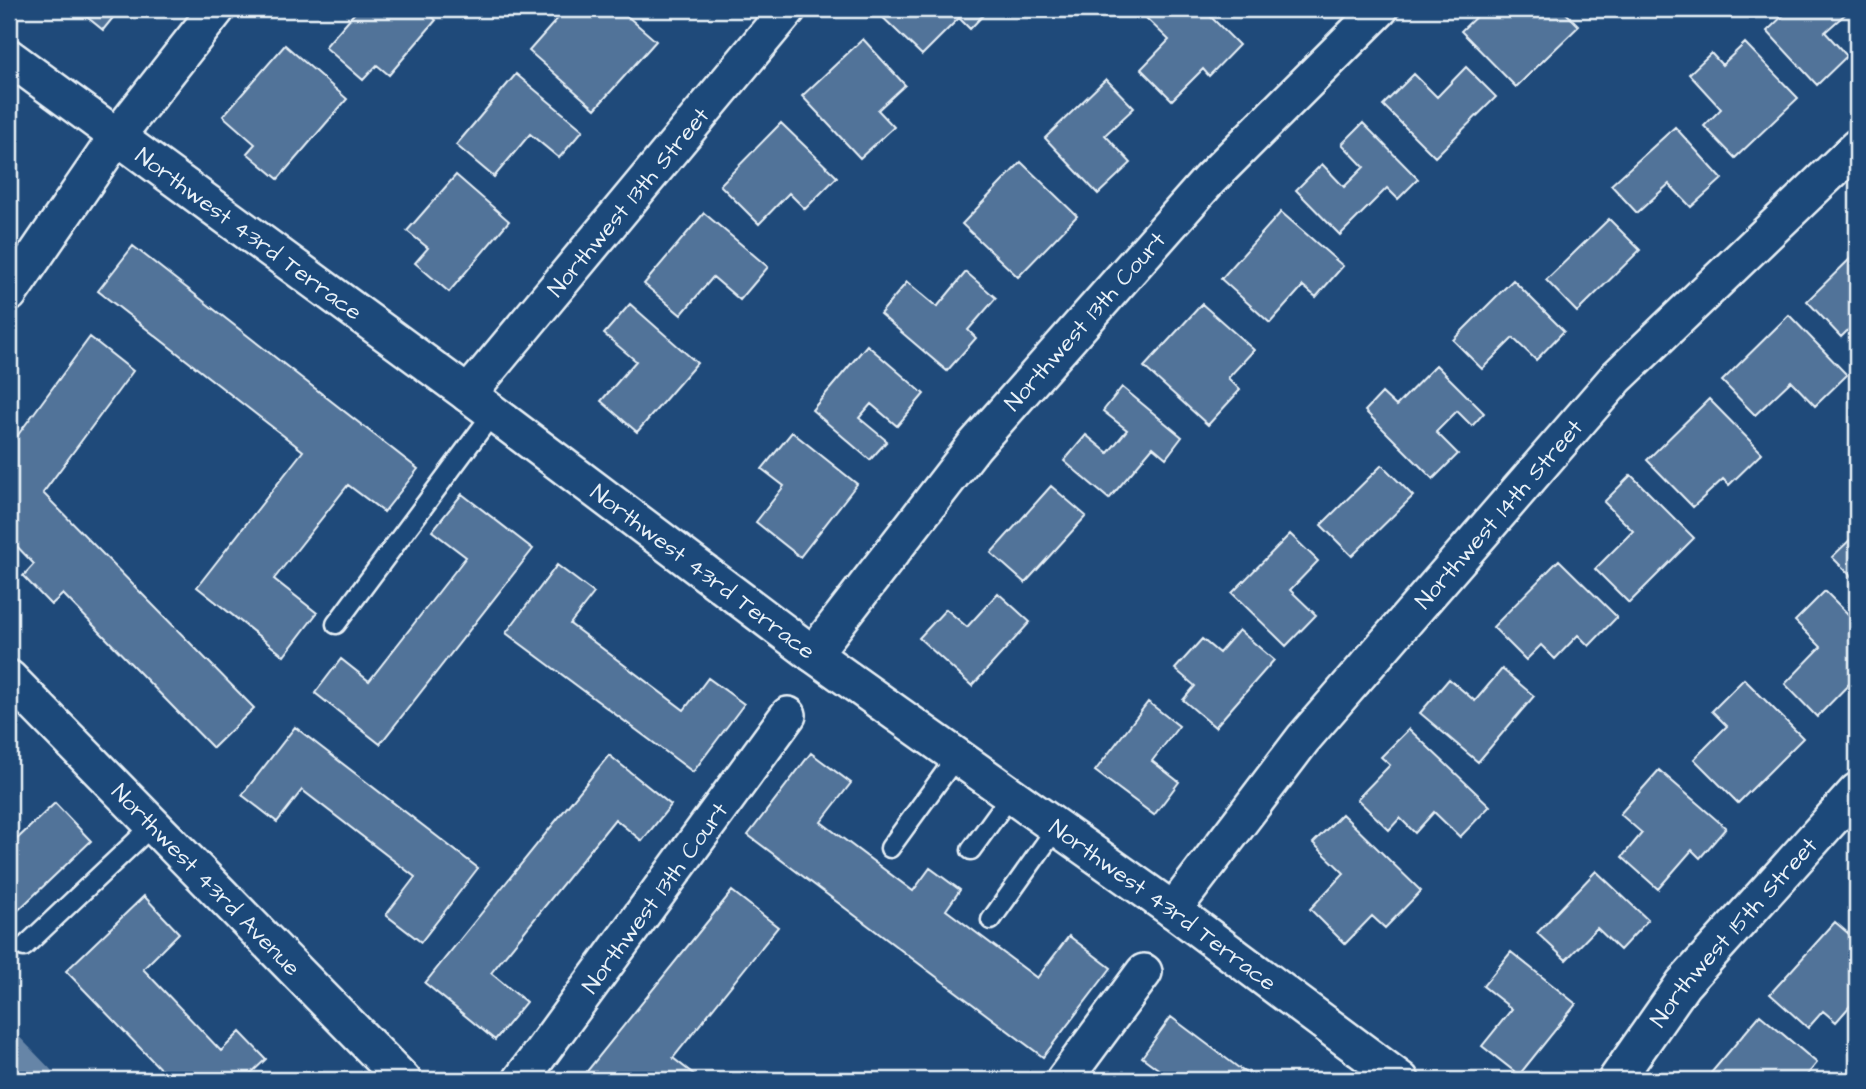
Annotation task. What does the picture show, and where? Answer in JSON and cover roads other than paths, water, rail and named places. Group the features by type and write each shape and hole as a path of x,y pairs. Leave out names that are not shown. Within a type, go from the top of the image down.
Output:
{"street":[{"path":"9,294 118,135 217,9"},
{"name":"Northwest 13th Street","path":"480,403 788,9"},
{"name":"Northwest 13th Court","path":"813,654 974,446 1209,180 1380,9"},
{"name":"Northwest 43rd Terrace","path":"9,57 480,403 813,654 1173,910 1401,1080"},
{"name":"Northwest 14th Street","path":"1173,910 1303,739 1617,377 1857,147"},
{"name":"Northwest 43rd Avenue","path":"9,678 403,1080"},
{"name":"Northwest 13th Court","path":"521,1080 788,715"},
{"name":"Northwest 15th Street","path":"1616,1080 1683,984 1857,791"},
{"path":"1065,1080 1144,972"}],"lane":[{"path":"336,624 480,403"},
{"path":"890,848 957,756"},
{"path":"971,850 1012,795"},
{"path":"24,947 153,825"},
{"path":"991,920 1057,827"}],"waterway":[{"path":"9,1050 38,1080"}]}
